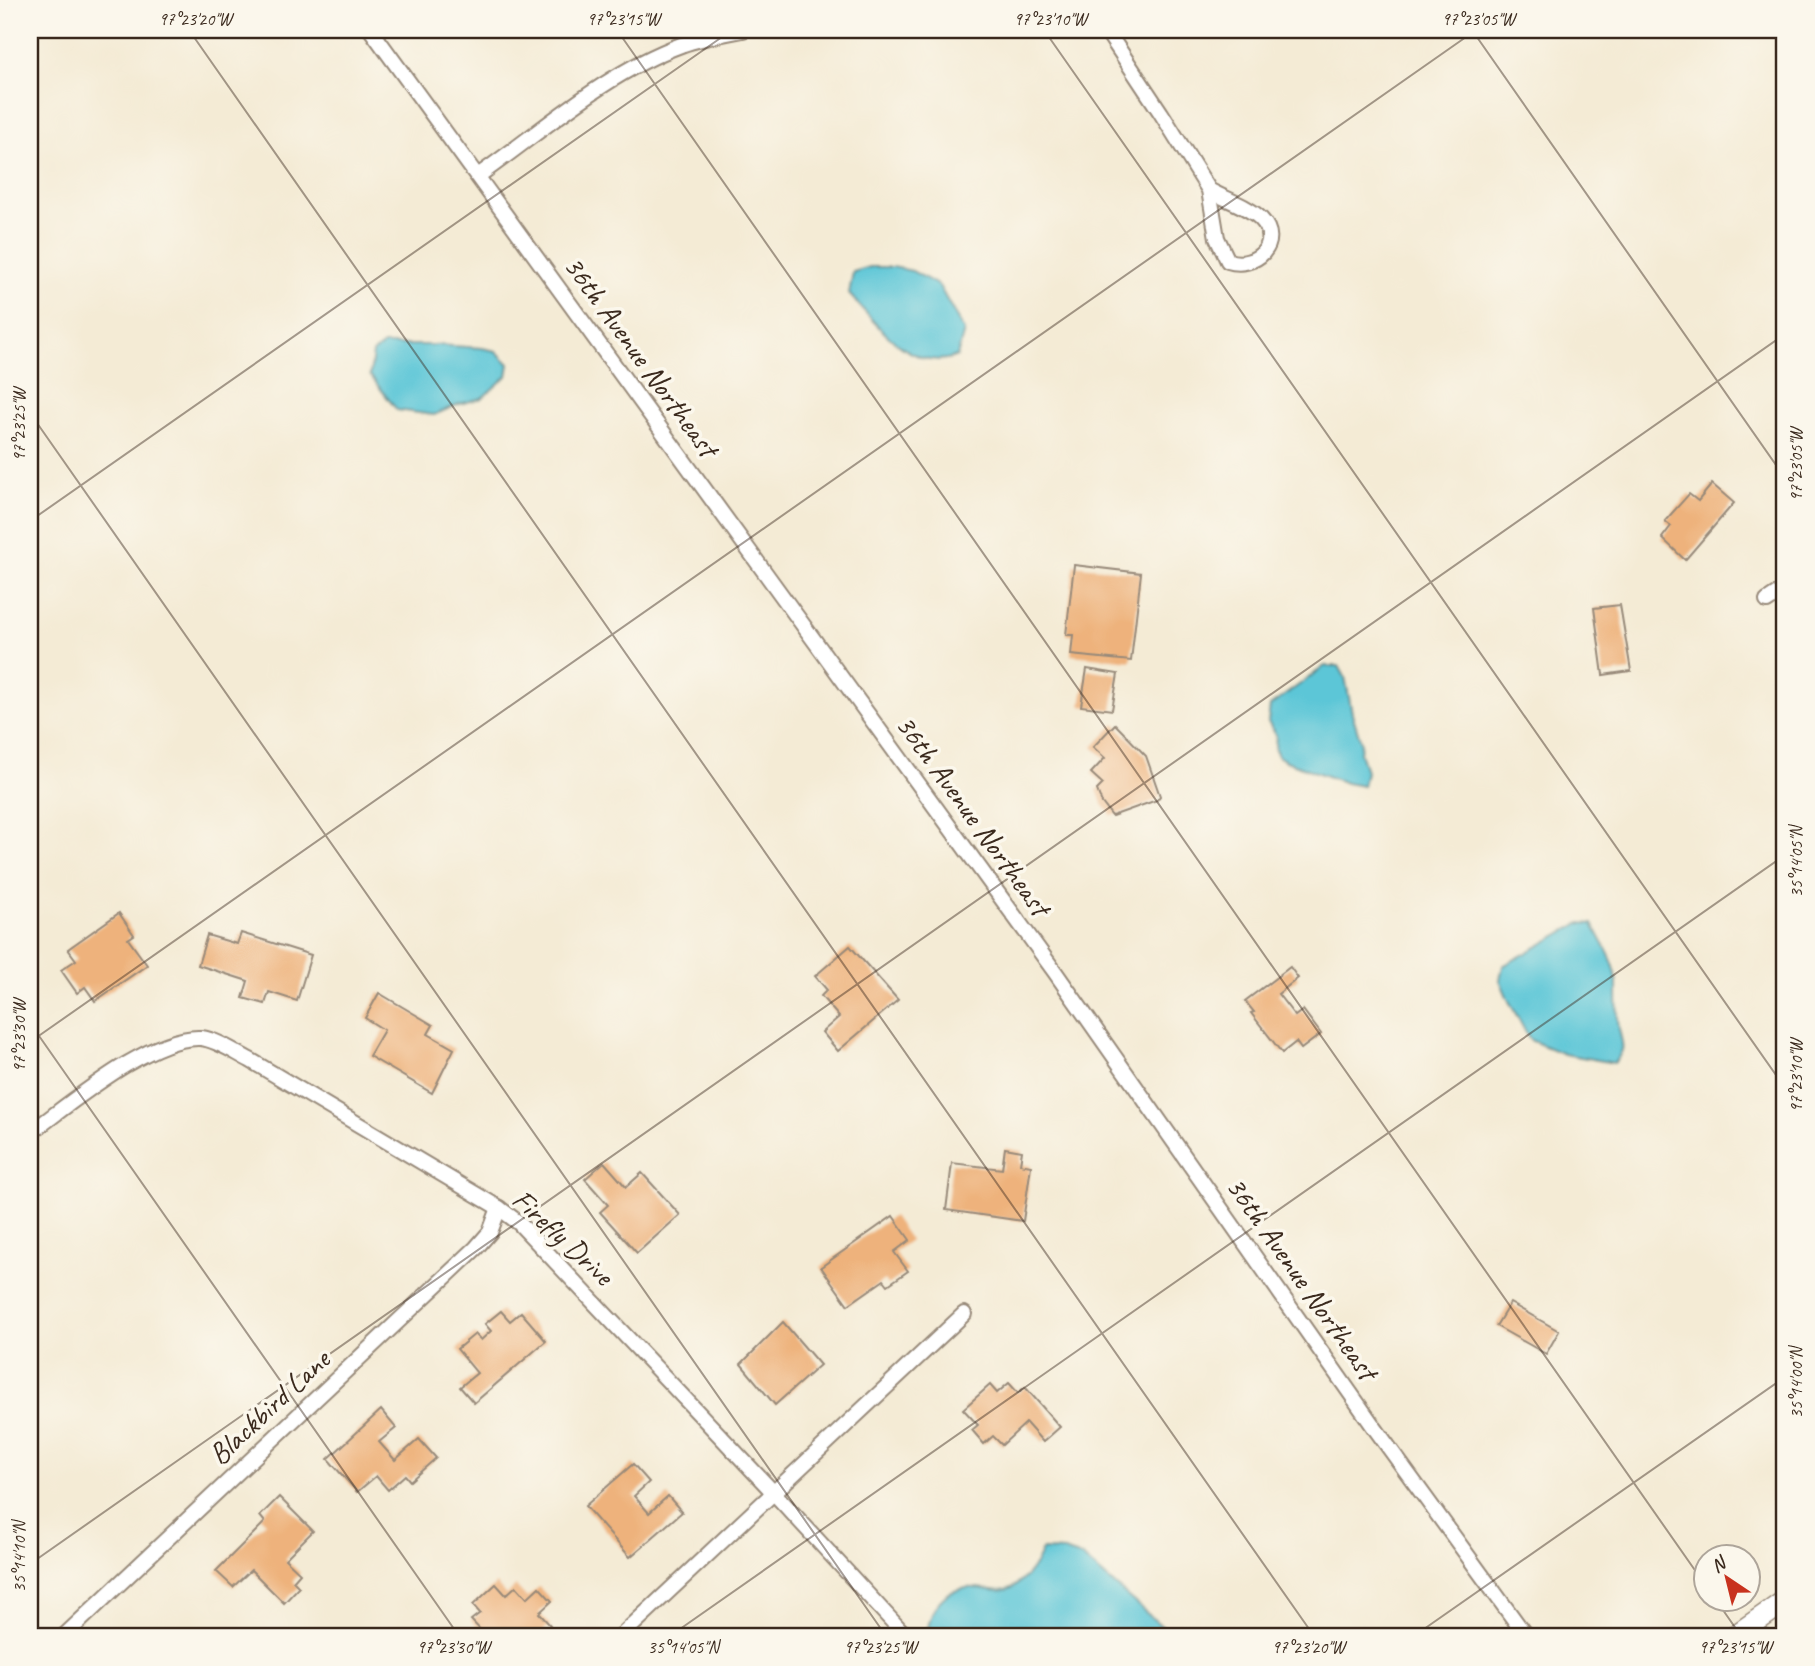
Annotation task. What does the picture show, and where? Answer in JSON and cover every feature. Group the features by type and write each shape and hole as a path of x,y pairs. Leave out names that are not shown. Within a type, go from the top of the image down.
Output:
{"street":[{"name":"36th Avenue Northeast","path":"371,30 1055,972 1374,1427 1526,1636"},
{"path":"478,176 610,81 637,65 683,44 743,30"},
{"path":"1106,30 1209,190 1217,237 1228,261 1244,264 1262,255 1268,244 1269,233 1264,221 1254,212 1209,190"},
{"path":"1767,601 1785,589"},
{"name":"Firefly Drive","path":"30,1133 153,1049 202,1038 250,1060 499,1208 519,1223 906,1636"},
{"name":"Blackbird Lane","path":"64,1636 476,1248 490,1232 499,1208"},
{"path":"621,1636 964,1314"},
{"path":"1735,1636 1785,1601"}],"water":[{"path":"870,267 893,267 912,271 939,286 964,331 957,356 940,360 925,358 896,343 883,331 849,294 853,272"},
{"path":"384,345 438,345 496,351 509,364 507,376 482,398 434,415 397,410 370,375 373,353"},
{"path":"1325,666 1339,666 1345,677 1366,771 1363,786 1346,783 1286,761 1278,756 1275,749 1276,735 1268,722 1270,706"},
{"path":"1580,923 1593,924 1615,969 1622,1046 1614,1063 1564,1054 1530,1040 1500,980 1503,966"},
{"path":"1042,1550 1064,1551 1082,1557 1173,1636 929,1636 927,1633 931,1616 944,1597 967,1588 1001,1591 1012,1588 1028,1574"}],"building":[{"path":"1712,484 1734,503 1685,560 1662,538 1671,526 1665,521 1689,494 1698,501"},
{"path":"1074,565 1141,573 1131,661 1071,655 1073,635 1066,635"},
{"path":"1620,605 1631,671 1603,675 1594,608"},
{"path":"1087,669 1118,674 1112,710 1081,706"},
{"path":"1115,724 1146,756 1160,796 1157,800 1112,816 1102,803 1097,790 1103,784 1091,773 1105,758 1093,747"},
{"path":"119,913 134,935 128,939 147,965 95,1001 85,987 77,993 61,970 76,960 68,949"},
{"path":"241,933 311,955 297,1001 269,992 265,1004 243,998 248,981 198,965 207,935 237,944"},
{"path":"850,946 898,1000 838,1051 822,1032 839,1017 821,996 827,990 815,976"},
{"path":"1290,967 1298,978 1278,994 1295,1016 1303,1010 1321,1034 1301,1049 1296,1042 1282,1053 1245,1001"},
{"path":"379,993 433,1025 428,1034 454,1049 432,1093 369,1056 384,1030 365,1018"},
{"path":"1005,1148 1022,1151 1020,1164 1031,1166 1023,1221 946,1210 952,1163 1002,1169"},
{"path":"604,1162 626,1187 642,1173 680,1215 637,1253 600,1212 608,1205 585,1179"},
{"path":"893,1216 910,1240 894,1252 908,1271 888,1285 884,1280 848,1305 821,1267"},
{"path":"1510,1303 1559,1331 1546,1354 1496,1326"},
{"path":"501,1311 510,1321 521,1312 546,1341 474,1403 460,1387 477,1373 457,1349 475,1334 481,1340 491,1331 485,1324"},
{"path":"783,1322 820,1365 775,1405 741,1364"},
{"path":"1009,1383 1018,1393 1025,1387 1060,1427 1043,1442 1026,1423 1002,1445 993,1436 984,1444 972,1430 978,1425 963,1409 990,1385 997,1393"},
{"path":"381,1410 396,1428 379,1442 395,1460 419,1439 436,1458 410,1481 405,1475 388,1490 376,1476 357,1492 328,1459"},
{"path":"633,1464 649,1482 634,1496 649,1513 668,1496 682,1512 630,1557 585,1506"},
{"path":"279,1497 313,1531 285,1559 300,1573 293,1581 299,1587 284,1603 251,1570 233,1587 216,1571 265,1522 260,1516"},
{"path":"496,1584 506,1595 516,1586 527,1598 539,1587 552,1601 539,1613 550,1625 538,1636 530,1636 525,1631 519,1636 486,1636 471,1620 480,1613 473,1605"}]}
